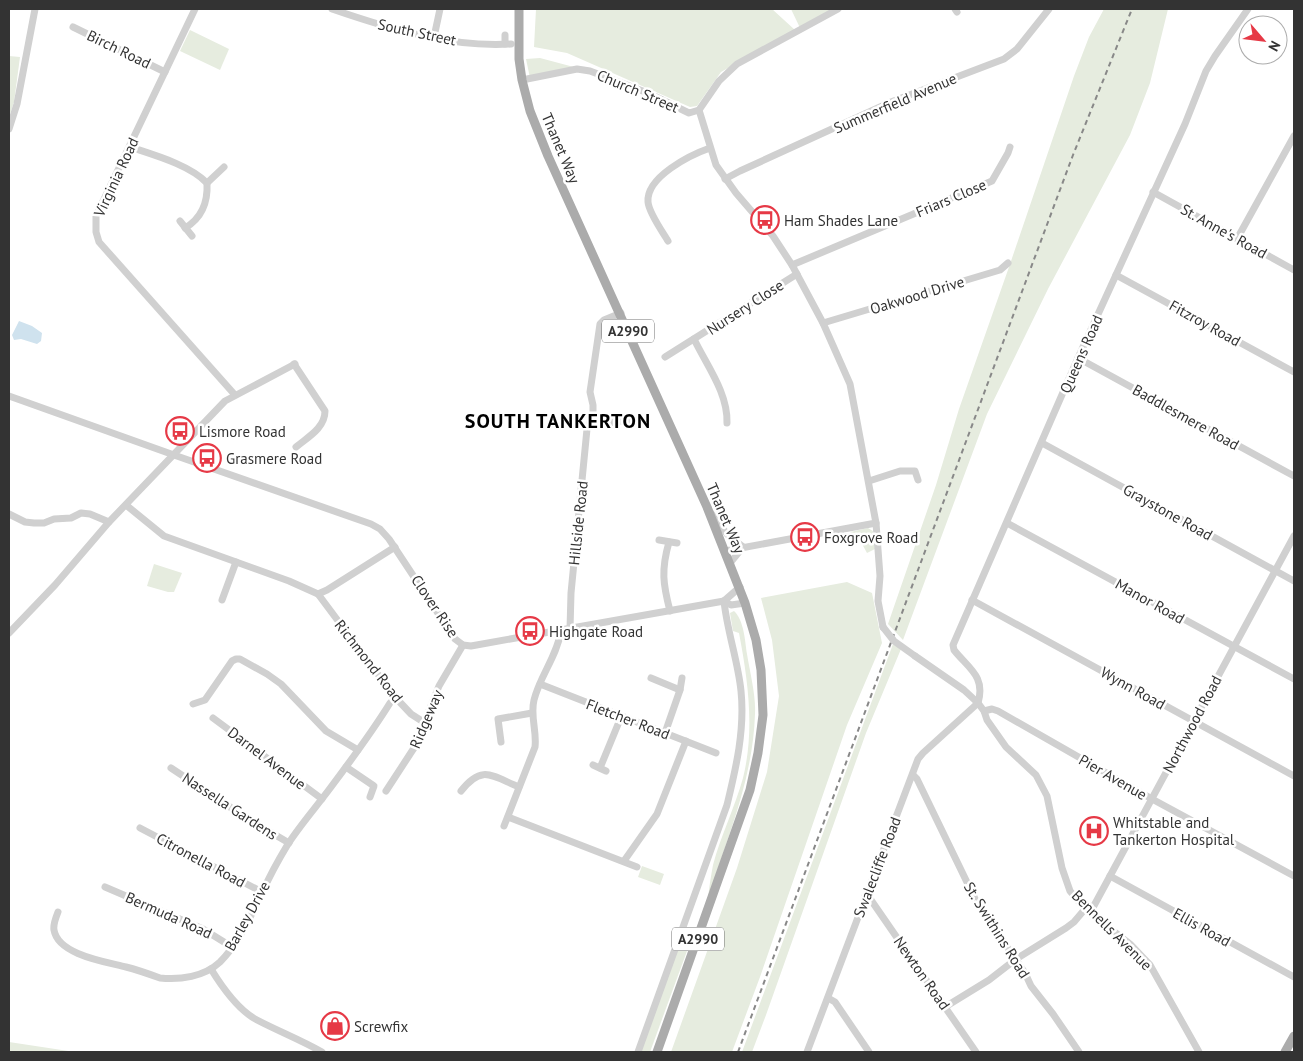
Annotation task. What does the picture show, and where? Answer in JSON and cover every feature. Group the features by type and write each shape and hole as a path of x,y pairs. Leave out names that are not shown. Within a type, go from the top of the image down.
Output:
{"main road":[{"name":"Thanet Way","path":"520,9 519,59 522,80 539,134 707,507 740,587 756,640 761,670 763,715 758,753 747,799 657,1052"},
{"path":"1285,1052 1294,1036"}],"street":[{"path":"9,129 18,104 35,9"},
{"name":"Virginia Road","path":"195,9 96,216 96,232 99,242 235,395"},
{"name":"South Street","path":"332,9 382,25 474,44 508,44 505,34"},
{"path":"434,37 440,9"},
{"name":"Church Street","path":"522,80 577,70 590,71 648,93 688,113 699,110 719,81 737,64 838,9"},
{"name":"Summerfield Avenue","path":"725,179 891,102 1004,59 1017,49 1049,9"},
{"name":"Queens Road","path":"978,703 981,688 978,680 974,672 954,650 953,645 1078,358 1185,124 1206,71 1248,9"},
{"name":"Birch Road","path":"73,26 165,72"},
{"path":"699,110 716,165 725,179 773,236 792,265 823,324 850,384 876,524 880,576 878,600 883,627 894,641 964,690 978,703"},
{"path":"1237,239 1294,136"},
{"path":"130,146 180,166 200,176 207,183"},
{"name":"Friars Close","path":"792,265 992,181 1010,147"},
{"path":"668,241 650,208 648,199 650,191 657,179 693,154 710,148"},
{"path":"185,228 203,211 206,201 207,183 224,167"},
{"name":"St. Anne's Road","path":"1153,192 1294,270"},
{"path":"180,221 192,236"},
{"name":"Oakwood Drive","path":"823,324 1000,270 1008,263"},
{"name":"Nursery Close","path":"665,357 796,274"},
{"name":"Fitzroy Road","path":"1116,275 1294,372"},
{"name":"Hillside Road","path":"570,629 571,593 587,429 593,405 590,392 600,324 604,320 620,313"},
{"name":"Nursery Close","path":"694,339 722,392 727,412 727,423"},
{"name":"Baddlesmere Road","path":"1078,358 1294,476"},
{"path":"9,633 55,585 109,522 225,401 294,364 325,412 325,418 316,431 296,447"},
{"path":"9,396 174,455"},
{"path":"591,418 605,424 618,421 642,423"},
{"name":"Graystone Road","path":"1042,443 1294,580"},
{"name":"Clover Rise","path":"174,455 371,524 383,532 395,546 455,639 463,645 471,646 561,631 724,601 731,605 745,603"},
{"path":"869,481 900,471 915,471 918,480"},
{"path":"126,505 164,536 318,594 395,546"},
{"path":"707,507 728,534 743,547"},
{"path":"9,514 25,522 34,523 44,523 54,518 71,518 81,513 90,514 109,522"},
{"name":"Manor Road","path":"1007,523 1294,679"},
{"path":"725,551 876,524"},
{"name":"Northwood Road","path":"945,1007 989,980 1016,959 1066,928 1088,911 1110,876 1294,536"},
{"path":"659,540 677,543"},
{"path":"669,542 664,564 663,580 670,611"},
{"path":"730,563 743,547"},
{"path":"222,600 236,562"},
{"path":"638,1052 722,820 736,766 741,729 741,692 724,601 740,587"},
{"name":"Richmond Road","path":"318,594 395,697 411,714 425,722"},
{"name":"Wynn Road","path":"972,600 1294,776"},
{"path":"504,826 535,746 536,739 532,713 534,701 556,651 561,631"},
{"name":"Ridgeway","path":"386,791 409,757 439,686 463,645"},
{"path":"192,704 205,700 232,661 240,660 267,674 281,684 326,731 358,750"},
{"path":"651,678 680,690"},
{"path":"665,733 680,690 682,678"},
{"name":"Fletcher Road","path":"540,684 716,753"},
{"name":"Barley Drive","path":"58,912 54,930 60,943 84,956 168,979 193,976 211,969 219,963 232,947 244,928 289,843 346,767 390,703"},
{"name":"Bennells Avenue","path":"978,703 1003,743 1036,776 1044,787 1070,891 1088,911 1130,944 1150,965 1199,1052"},
{"name":"Swalecliffe Road","path":"807,1052 918,759 978,703"},
{"name":"Pier Avenue","path":"984,711 998,711 1152,799 1294,876"},
{"path":"501,742 498,719 532,713"},
{"path":"600,768 621,717"},
{"name":"Darnel Avenue","path":"213,718 322,799"},
{"path":"624,861 657,814 686,741"},
{"path":"346,767 374,786 370,797"},
{"name":"Nassella Gardens","path":"171,768 245,817 289,843"},
{"path":"461,791 472,777 480,774 488,774 519,787"},
{"name":"St. Swithins Road","path":"913,775 917,779 978,905 1016,959 1031,986 1079,1052"},
{"path":"508,817 637,867"},
{"name":"Citronella Road","path":"140,828 262,892"},
{"name":"Ellis Road","path":"1110,876 1294,977"},
{"name":"Bermuda Road","path":"104,887 204,929 232,947"},
{"name":"Newton Road","path":"865,896 871,900 976,1052"},
{"path":"211,969 223,989 252,1016 302,1040 322,1052"},
{"path":"828,998 834,1002 869,1052"}],"shaded area":[{"path":"536,9 772,9 795,30 721,72 697,106 690,107 567,53 534,47"},
{"path":"791,9 838,9 801,30"},
{"path":"1104,9 1168,9 1150,83 1130,135 1048,289 987,414 903,640 888,624 936,485 959,409 1074,76 1089,37"},
{"path":"190,30 229,49 220,70 180,51"},
{"path":"9,56 20,57 14,102 9,117"},
{"path":"540,58 585,70 530,78 526,59"},
{"path":"868,528 873,531 875,549 867,553 861,542 850,532"},
{"path":"154,564 182,573 174,592 147,586"},
{"path":"847,582 872,593 882,643 847,725 760,977 732,1052 671,1052 737,868 767,772 779,696 772,640 761,598"},
{"path":"734,611 744,631 754,692 753,738 738,808 708,899 713,865 743,778 749,742 749,705 745,669 739,633 733,631 730,613"},
{"path":"893,644 901,649 866,733 766,1015 752,1052 742,1052"},
{"path":"642,866 664,874 660,885 638,877"},
{"path":"677,948 687,951 650,1052 640,1052"},
{"path":"9,1042 75,1052 9,1052"}],"water":[{"path":"19,321 32,326 42,333 41,341 37,344 21,339 14,340 12,335"}],"railway":[{"path":"738,1052 1073,155 1132,9"}],"place":[{"name":"Ham Shades Lane","path":"765,220"},
{"name":"Lismore Road","path":"180,431"},
{"name":"Grasmere Road","path":"207,458"},
{"name":"Foxgrove Road","path":"805,537"},
{"name":"Highgate Road","path":"530,631"},
{"name":"Whitstable and Tankerton Hospital","path":"1094,831"},
{"name":"Screwfix","path":"335,1026"}],"district":[{"name":"SOUTH TANKERTON","path":"558,421"}]}
